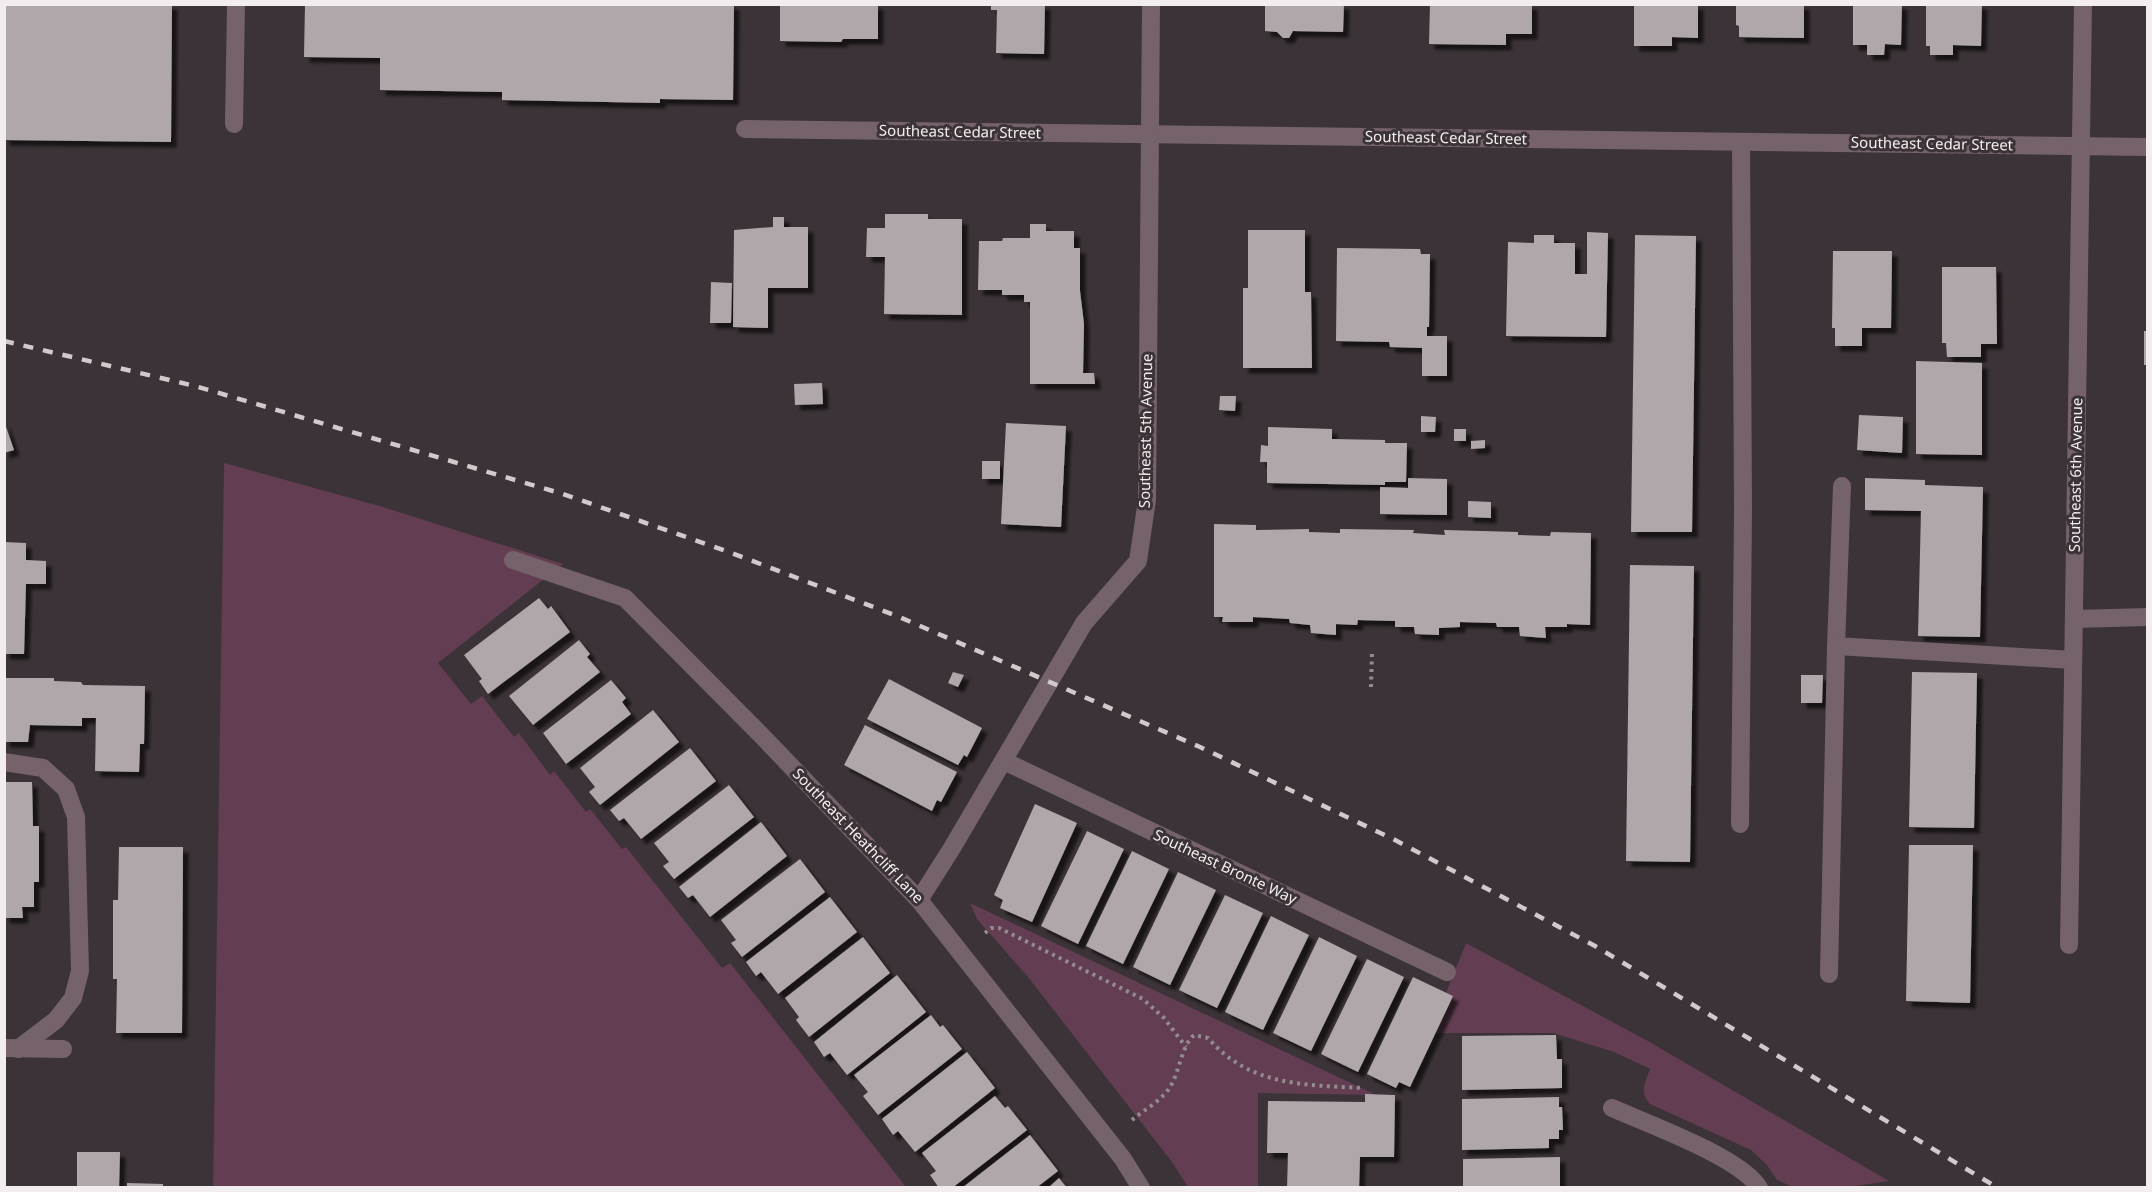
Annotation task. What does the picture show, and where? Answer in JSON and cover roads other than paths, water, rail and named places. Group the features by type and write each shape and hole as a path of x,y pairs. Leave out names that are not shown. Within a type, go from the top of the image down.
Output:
{"street":[{"path":"234,124 236,4"},
{"name":"Southeast 5th Avenue","path":"919,900 1004,761 1084,623 1138,561 1147,500 1151,4"},
{"name":"Southeast 6th Avenue","path":"2068,945 2083,4"},
{"name":"Southeast Cedar Street","path":"745,129 2148,147"},
{"path":"1740,824 1743,510 1741,142"},
{"path":"1829,974 1842,486"},
{"name":"Southeast Heathcliff Lane","path":"513,560 625,598 764,738 919,900 1109,1141 1141,1188"},
{"path":"2074,619 2148,617"},
{"path":"1836,646 2073,660"},
{"name":"Southeast Bronte Way","path":"1004,761 1447,972"},
{"path":"4,762 43,768 66,789 75,817 80,971 73,998 56,1020 11,1048"},
{"path":"11,1048 63,1049"},
{"path":"1612,1108 1741,1168 1759,1188"}],"railway":[{"path":"4,341 195,386 563,494 729,552 897,616 1200,747 1393,839 1595,946 1998,1188"}]}
